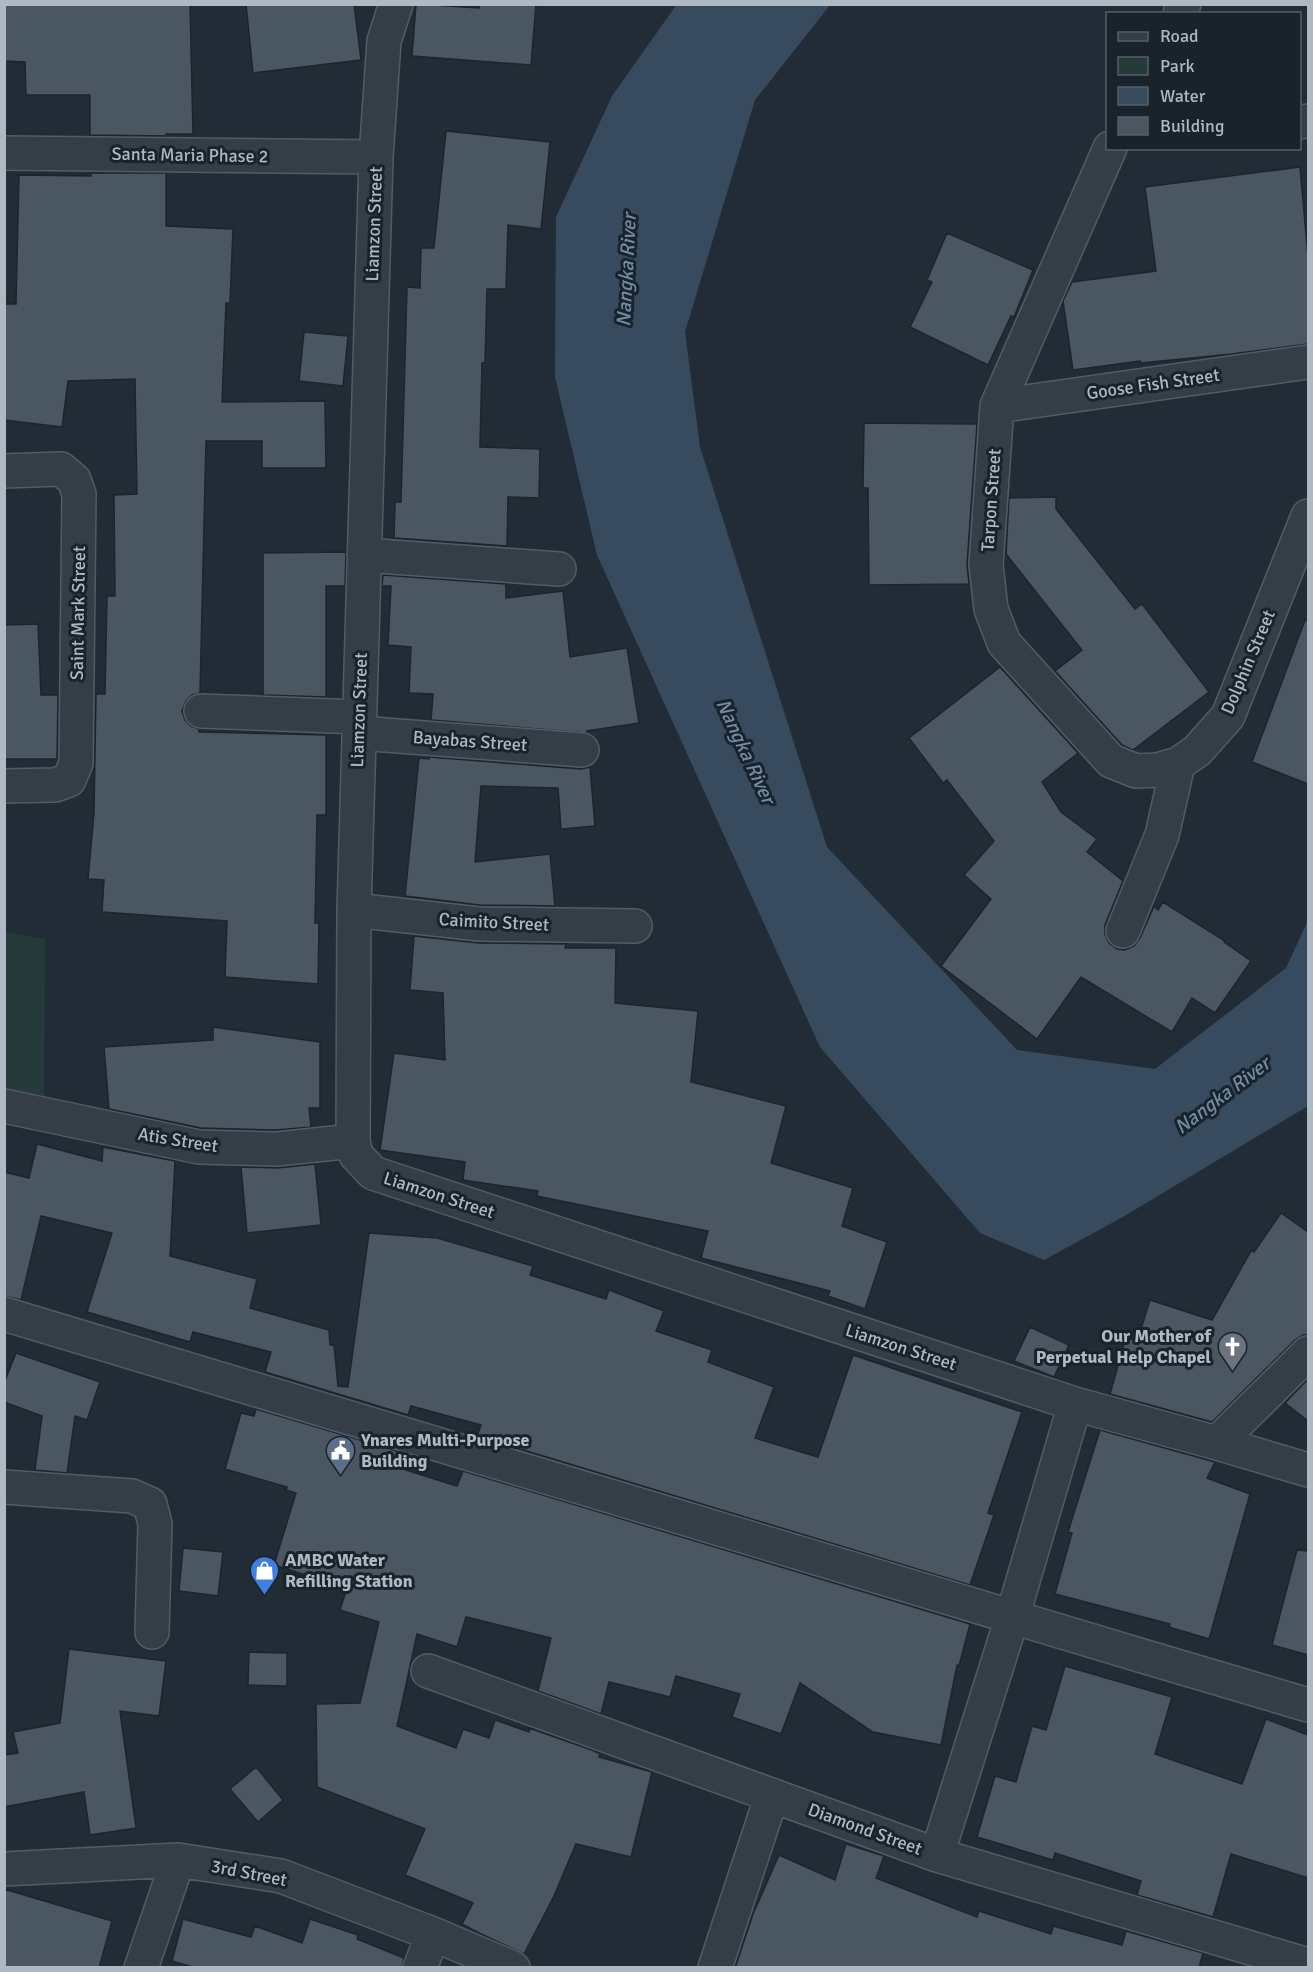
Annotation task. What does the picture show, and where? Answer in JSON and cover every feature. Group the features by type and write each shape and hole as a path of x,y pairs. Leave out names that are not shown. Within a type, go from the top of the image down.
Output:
{"street":[{"name":"Liamzon Street","path":"396,4 384,41 376,157 354,910 353,1141 356,1155 373,1173 1075,1404 1308,1470"},
{"name":"Tarpon Street","path":"1109,150 997,406 986,565 991,609 1004,643 1112,761 1136,771 1157,770 1178,764"},
{"name":"Santa Maria Phase 2","path":"4,153 376,157"},
{"name":"Goose Fish Street","path":"997,406 1308,362"},
{"name":"Saint Mark Street","path":"4,471 61,469 74,480 80,494 76,763 69,780 55,784 4,786"},
{"name":"Dolphin Street","path":"1178,764 1197,751 1228,716 1308,516"},
{"path":"364,555 559,569"},
{"name":"Bayabas Street","path":"201,711 359,725 582,750"},
{"path":"1124,931 1162,835 1178,764"},
{"name":"Caimito Street","path":"354,910 479,924 635,926"},
{"name":"Atis Street","path":"4,1106 199,1147 277,1149 353,1141"},
{"path":"4,1314 324,1408 1012,1618 1308,1705"},
{"path":"1217,1443 1308,1353"},
{"path":"937,1855 1012,1618 1075,1404"},
{"path":"4,1487 132,1497 150,1504 155,1524 152,1632"},
{"name":"Diamond Street","path":"428,1671 937,1855 1272,1962 1308,1965"},
{"path":"716,1968 772,1795"},
{"path":"141,1968 178,1860"},
{"name":"3rd Street","path":"4,1869 178,1860 281,1876 433,1934 513,1968"},
{"path":"420,1968 433,1934"}],"green space":[{"path":"4,932 45,939 44,1122 5,1114"}],"water":[{"name":"Nangka River","path":"677,4 830,5 755,100 685,332 700,447 827,847 1017,1050 1155,1069 1286,968 1308,920 1308,1106 1121,1218 1044,1260 980,1233 820,1047 597,555 555,377 556,217 612,96"}],"building":[{"path":"4,4 190,4 193,134 90,135 90,95 26,95 25,62 4,61"},
{"path":"246,4 354,4 361,60 253,73"},
{"path":"416,4 479,8 480,4 536,4 531,65 412,56"},
{"path":"446,131 550,142 541,229 508,225 506,289 487,289 480,447 540,449 539,498 508,497 507,546 394,538 395,502 401,502 407,287 420,288 421,248 434,248"},
{"path":"1300,167 1308,256 1308,344 1073,370 1063,301 1072,282 1156,271 1145,187"},
{"path":"91,173 166,173 166,226 233,229 230,303 226,303 222,402 325,401 326,468 262,468 262,441 206,441 200,693 192,695 186,701 182,711 185,720 191,726 199,729 199,732 326,735 326,815 317,815 315,923 319,923 318,984 225,977 227,921 102,912 104,880 88,879 94,813 96,694 105,694 107,596 115,596 114,495 137,494 135,379 68,381 62,427 4,420 4,304 16,304 19,175 91,176"},
{"path":"947,233 1033,270 1014,317 1011,316 988,365 910,327 932,282 927,280"},
{"path":"304,332 348,336 343,386 299,381"},
{"path":"864,423 977,424 967,564 969,584 869,585 868,488 863,488"},
{"path":"1056,497 1056,509 1135,609 1142,604 1209,692 1133,750 1122,745 1055,671 1082,650 1006,554 1009,498"},
{"path":"346,552 345,586 326,586 326,697 263,695 263,553"},
{"path":"383,575 506,584 506,598 563,591 570,657 627,648 639,723 587,731 587,733 431,720 433,694 409,693 411,647 388,645 391,586 382,586"},
{"path":"1305,620 1308,621 1308,784 1252,762"},
{"path":"38,624 41,695 58,695 57,759 4,759 4,625"},
{"path":"1000,667 1078,753 1042,782 1061,812 1097,839 1087,852 1123,881 1105,925 1105,934 1109,943 1117,949 1125,950 1134,946 1154,906 1158,910 1163,902 1225,941 1251,961 1215,1013 1192,998 1172,1032 1081,977 1037,1039 941,966 991,899 964,875 994,841 947,780 943,783 909,738"},
{"path":"429,757 581,769 590,767 595,826 561,829 558,788 481,786 475,862 550,854 555,906 480,905 405,896 419,758 429,759"},
{"path":"414,936 479,943 566,944 565,948 616,948 615,1003 698,1011 691,1082 786,1106 771,1163 853,1188 842,1226 887,1242 865,1309 828,1296 830,1291 701,1258 708,1231 537,1196 538,1191 463,1180 465,1162 380,1150 394,1053 445,1060 443,993 410,990"},
{"path":"213,1027 320,1042 320,1108 309,1108 311,1127 276,1130 201,1128 109,1109 104,1047 213,1040"},
{"path":"37,1144 102,1161 103,1147 175,1161 170,1256 257,1279 250,1308 329,1330 330,1345 334,1345 338,1386 348,1387 369,1233 437,1238 533,1266 530,1275 606,1299 609,1290 664,1311 656,1331 712,1350 708,1362 774,1387 755,1438 818,1457 853,1355 1022,1412 988,1513 994,1515 970,1585 477,1436 481,1425 411,1406 408,1415 265,1372 271,1352 193,1332 190,1342 87,1312 112,1233 41,1216 21,1300 4,1296 4,1172 29,1178"},
{"path":"315,1164 321,1225 247,1233 241,1167 277,1168"},
{"path":"1281,1213 1308,1232 1308,1335 1295,1340 1212,1422 1110,1394 1126,1337 1137,1342 1150,1300 1212,1320 1251,1251 1254,1252"},
{"path":"1030,1327 1069,1345 1054,1377 1014,1361"},
{"path":"16,1353 100,1382 87,1420 75,1416 67,1473 35,1470 42,1416 4,1402 4,1383"},
{"path":"1308,1379 1308,1421 1285,1403"},
{"path":"256,1409 397,1451 393,1466 457,1486 463,1471 970,1624 959,1666 957,1665 941,1745 873,1732 800,1683 781,1734 732,1717 740,1694 676,1676 670,1697 609,1682 601,1714 538,1691 551,1638 466,1617 457,1647 417,1634 397,1726 456,1748 463,1729 489,1738 495,1720 529,1732 529,1728 592,1750 600,1754 599,1757 652,1772 631,1857 576,1844 554,1896 524,1954 479,1933 462,1924 473,1903 405,1875 425,1829 317,1787 316,1704 360,1703 379,1622 340,1610 347,1588 274,1565 296,1493 286,1490 287,1487 225,1469 241,1413 254,1416"},
{"path":"1100,1430 1215,1462 1207,1478 1250,1494 1209,1639 1169,1627 1170,1624 1055,1594 1072,1533 1068,1532"},
{"path":"183,1548 223,1552 218,1596 179,1591"},
{"path":"1297,1550 1308,1551 1308,1655 1272,1645"},
{"path":"69,1649 166,1661 159,1716 120,1711 136,1828 90,1835 84,1792 4,1807 4,1755 18,1753 13,1732 60,1723"},
{"path":"249,1652 287,1653 287,1686 248,1685"},
{"path":"1065,1666 1172,1697 1155,1754 1242,1784 1266,1719 1308,1735 1308,1878 1231,1854 1213,1917 1137,1895 1141,1881 1055,1853 1053,1860 977,1837 995,1776 1016,1782 1032,1726 1046,1730"},
{"path":"256,1767 283,1800 258,1822 230,1789"},
{"path":"846,1844 884,1856 876,1878 977,1917 979,1911 1051,1934 1053,1926 1122,1945 1126,1931 1203,1953 1199,1968 735,1968 753,1914 779,1855 835,1880"},
{"path":"4,1889 112,1921 99,1968 4,1968"},
{"path":"183,1919 251,1937 255,1926 302,1943 310,1919 358,1935 357,1939 404,1958 402,1968 196,1968 172,1961"}],"place":[{"name":"Our Mother of Perpetual Help Chapel","path":"1232,1372"},
{"name":"Ynares Multi-Purpose Building","path":"340,1476"},
{"name":"AMBC Water Refilling Station","path":"264,1596"}]}
